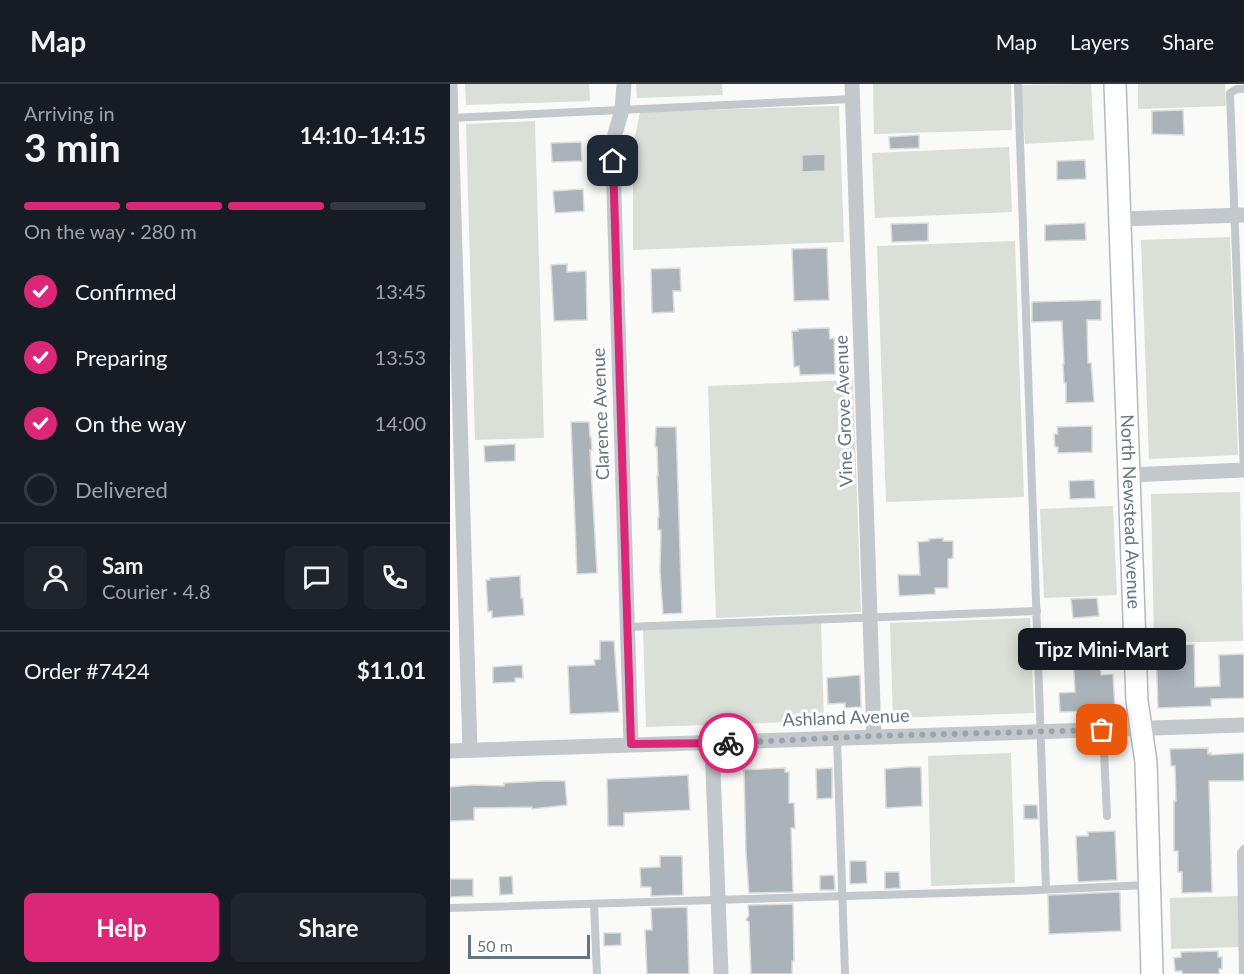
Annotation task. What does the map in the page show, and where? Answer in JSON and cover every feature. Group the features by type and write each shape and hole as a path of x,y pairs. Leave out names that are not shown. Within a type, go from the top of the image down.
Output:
{"street":[{"path":"450,84 470,750"},
{"name":"Clarence Avenue","path":"624,84 622,110 615,134 613,161 631,744"},
{"name":"North Newstead Avenue","path":"1115,84 1137,701 1146,762 1152,974"},
{"name":"Vine Grove Avenue","path":"852,92 874,736"},
{"path":"1120,219 1239,215"},
{"path":"1129,475 1244,470"},
{"name":"Ashland Avenue","path":"450,751 1244,726"},
{"path":"712,744 721,974"}],"lane":[{"path":"1018,84 1047,889"},
{"path":"1244,89 1237,89 1230,93 1239,215 1244,475"},
{"path":"451,118 622,110 852,92"},
{"path":"627,627 1037,611"},
{"path":"1102,730 1107,816"},
{"path":"837,738 845,974"},
{"path":"1243,974 1240,853 1244,849"},
{"path":"450,908 718,901 1150,885"},
{"path":"594,904 597,974"}],"shaded area":[{"path":"465,84 589,84 590,101 466,105"},
{"path":"636,84 722,84 723,95 637,98"},
{"path":"873,84 1011,84 1012,130 874,134"},
{"path":"1091,84 1094,140 1025,144 1021,85"},
{"path":"1138,84 1225,84 1226,106 1138,109"},
{"path":"839,106 844,242 633,250 633,147 640,112"},
{"path":"535,121 544,438 475,440 466,124"},
{"path":"1009,147 1012,212 875,218 872,153"},
{"path":"1230,237 1238,455 1149,459 1141,240"},
{"path":"1015,241 1024,497 886,502 877,246"},
{"path":"853,380 861,612 716,618 708,386"},
{"path":"1240,492 1243,641 1154,643 1151,494"},
{"path":"1113,506 1117,595 1044,598 1040,509"},
{"path":"1030,618 1034,713 893,718 890,623"},
{"path":"821,623 824,721 646,727 643,629"},
{"path":"1011,753 1015,883 931,886 928,756"},
{"path":"1238,896 1239,947 1171,949 1170,898"}],"building":[{"path":"1183,110 1184,135 1152,134 1152,111"},
{"path":"919,135 919,148 890,149 889,137"},
{"path":"581,142 582,161 552,162 551,143"},
{"path":"825,154 825,171 802,172 802,155"},
{"path":"1085,160 1086,179 1057,180 1057,161"},
{"path":"583,189 584,211 555,213 553,191"},
{"path":"928,223 928,241 892,242 891,224"},
{"path":"1085,223 1086,240 1045,241 1045,225"},
{"path":"827,248 829,300 794,301 792,249"},
{"path":"567,264 567,272 586,271 587,320 554,321 551,265"},
{"path":"680,268 681,291 673,291 674,312 652,313 651,269"},
{"path":"1101,300 1101,320 1087,320 1088,363 1091,363 1094,402 1066,403 1062,321 1032,322 1032,302"},
{"path":"829,328 830,339 834,338 835,374 800,375 799,366 794,367 792,331"},
{"path":"571,422 589,422 597,573 577,574"},
{"path":"1092,426 1092,452 1058,453 1054,434 1058,434 1057,427"},
{"path":"656,427 676,427 682,613 663,614 660,571 661,530 658,530"},
{"path":"515,444 515,461 485,462 484,446"},
{"path":"1094,480 1095,498 1070,499 1069,481"},
{"path":"943,538 943,541 953,541 953,558 948,559 948,588 935,588 935,594 899,596 898,575 920,575 918,542"},
{"path":"520,576 524,615 492,618 492,611 488,612 486,580"},
{"path":"1097,598 1099,616 1073,618 1071,599"},
{"path":"600,641 614,641 619,712 570,714 568,666 595,665 594,660 600,659"},
{"path":"1194,644 1195,687 1220,686 1219,655 1244,654 1244,698 1211,699 1211,706 1158,708 1156,645"},
{"path":"1100,652 1101,675 1113,674 1115,710 1060,712 1059,693 1075,692 1073,653"},
{"path":"522,665 523,678 515,678 515,682 493,683 493,667"},
{"path":"860,675 861,707 845,708 845,703 828,704 827,678"},
{"path":"1208,748 1208,754 1211,753 1211,755 1244,753 1244,781 1209,781 1212,892 1182,893 1182,872 1178,872 1178,851 1174,851 1175,766 1171,766 1170,749"},
{"path":"921,767 922,806 886,808 885,769"},
{"path":"785,768 785,772 789,772 789,803 794,803 795,828 791,828 793,892 749,893 744,770"},
{"path":"832,768 832,798 817,799 816,769"},
{"path":"688,775 690,810 624,813 624,826 608,826 607,779"},
{"path":"565,781 567,805 532,809 532,807 474,808 474,820 450,821 450,787 504,786 504,783"},
{"path":"1024,805 1037,805 1038,819 1024,819"},
{"path":"1115,831 1117,880 1078,882 1076,836 1088,836 1088,832"},
{"path":"660,856 682,856 683,895 651,896 651,887 641,887 640,868 660,867"},
{"path":"850,861 866,861 867,883 850,884"},
{"path":"885,872 899,872 900,888 885,889"},
{"path":"834,875 835,890 820,890 820,876"},
{"path":"512,876 513,894 500,895 499,877"},
{"path":"450,879 473,879 473,896 450,897"},
{"path":"1120,893 1121,931 1049,934 1048,895"},
{"path":"793,904 794,961 792,961 792,974 751,974 749,922 746,920 749,915 748,906"},
{"path":"687,907 689,974 647,974 645,930 652,930 651,908"},
{"path":"604,933 621,933 621,945 604,946"},
{"path":"1218,951 1218,957 1222,957 1222,969 1219,969 1219,974 1182,974 1182,971 1175,971 1174,958 1181,957 1181,952"}],"way so far":[{"path":"728,743 874,736 1102,730"}],"place":[{"name":"Tipz Mini-Mart","path":"1102,730"}],"route":[{"path":"613,161 631,744 728,743"}]}
